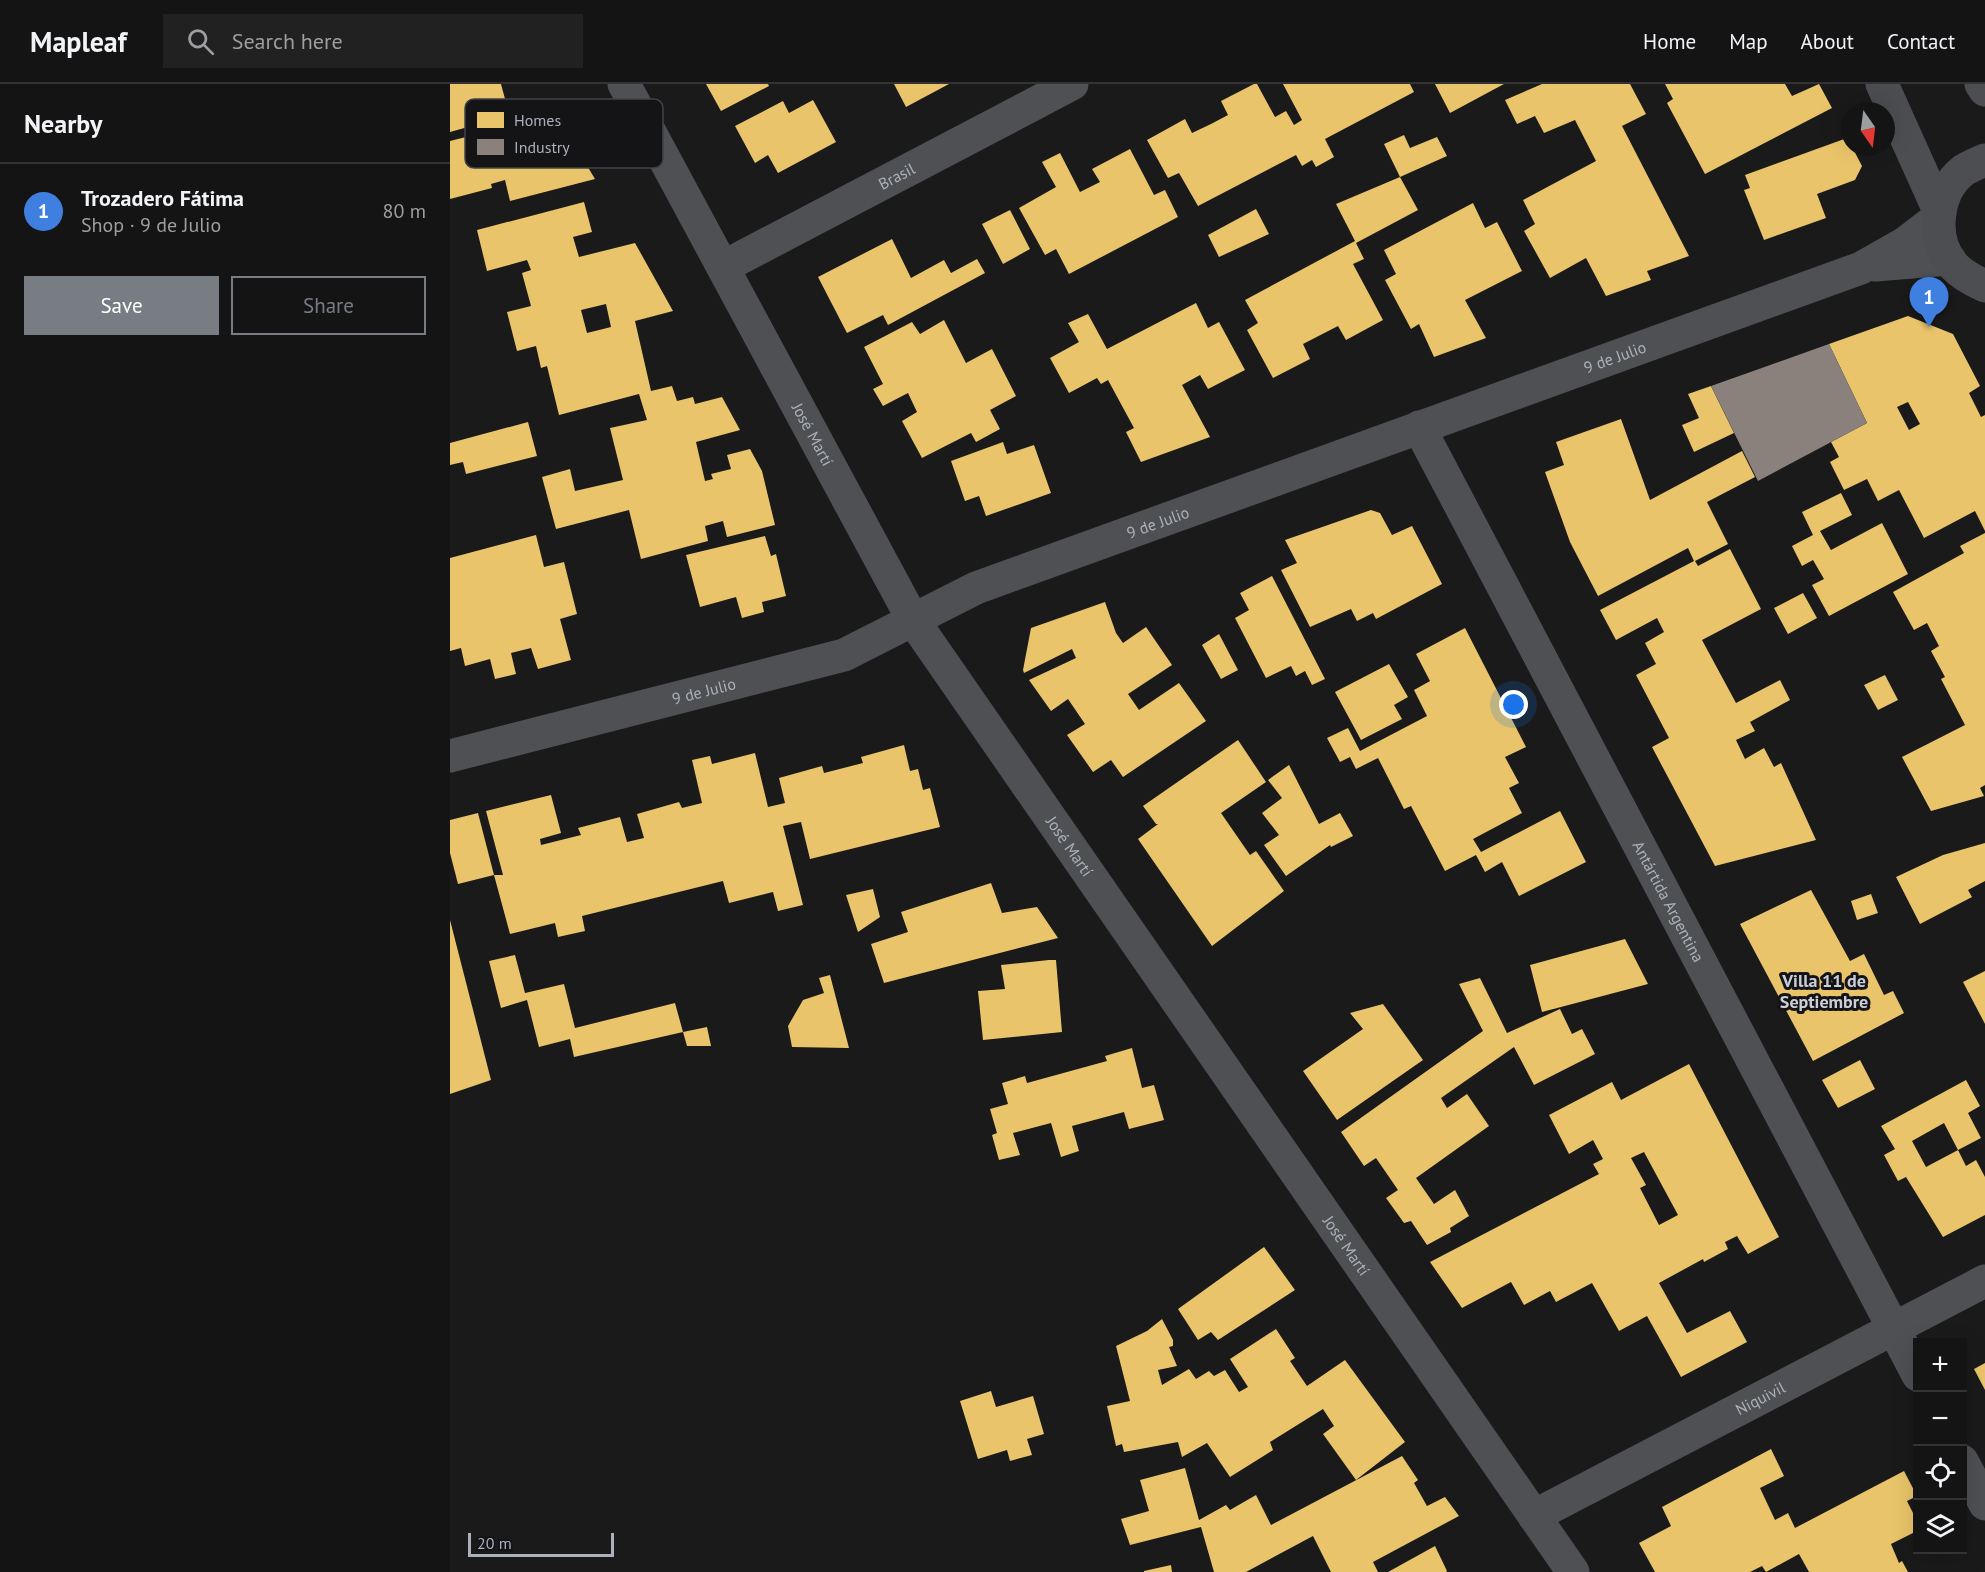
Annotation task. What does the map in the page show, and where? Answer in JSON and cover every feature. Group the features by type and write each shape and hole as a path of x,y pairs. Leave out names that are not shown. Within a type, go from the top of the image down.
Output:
{"main road":[{"path":"1882,84 1940,215"},
{"path":"1982,84 1985,90"},
{"path":"1985,160 1963,171 1955,179 1944,196 1940,215 1940,237 1949,259 1962,273 1985,286"}],"street":[{"name":"José Martí","path":"624,84 632,99"},
{"name":"Brasil","path":"723,267 1072,84"},
{"name":"José Martí","path":"663,156 913,620 1573,1572"},
{"name":"9 de Julio","path":"1862,268 1905,243 1940,215"},
{"name":"9 de Julio","path":"450,756 844,656 976,588 1419,427 1862,268 1890,263 1949,259"},
{"name":"Antártida Argentina","path":"1419,427 1913,1368"},
{"name":"Niquivil","path":"1534,1516 1985,1281"},
{"path":"1967,1470 1985,1503"}],"building: Homes":[{"path":"450,84 501,84 505,99 465,99 465,128 450,132"},
{"path":"706,84 768,84 769,86 721,111"},
{"path":"894,84 949,84 906,107"},
{"path":"1257,84 1275,117 1286,111 1294,125 1302,120 1283,84 1410,84 1414,92 1325,139 1334,157 1316,167 1312,160 1302,166 1296,155 1198,206 1179,173 1168,178 1147,140 1185,119 1192,133 1211,124 1228,115 1221,101"},
{"path":"1435,84 1504,84 1450,113"},
{"path":"1542,84 1630,84 1646,114 1622,126 1689,256 1647,271 1651,280 1606,296 1586,258 1550,278 1524,231 1535,224 1523,200 1596,161 1575,120 1544,133 1535,116 1517,124 1505,100"},
{"path":"1665,84 1785,84 1792,96 1819,84 1832,108 1705,174 1667,103 1673,99"},
{"path":"813,100 836,142 778,173 768,155 755,163 735,126 783,101 789,113"},
{"path":"1404,135 1410,148 1437,137 1447,156 1400,177 1384,144"},
{"path":"465,137 465,168 588,168 595,179 510,201 505,180 491,184 492,188 450,199 450,141"},
{"path":"1841,140 1841,156 1857,156 1862,166 1855,180 1817,194 1826,218 1764,240 1744,190 1750,188 1745,175"},
{"path":"1130,149 1154,195 1165,190 1178,217 1069,274 1056,249 1045,255 1019,208 1056,187 1042,162 1060,153 1080,192 1100,182 1092,169"},
{"path":"1400,177 1418,210 1356,243 1364,259 1353,264 1383,320 1346,340 1338,326 1303,344 1310,359 1273,378 1247,330 1258,323 1245,300 1355,241 1336,204"},
{"path":"584,202 592,232 573,237 579,257 635,243 673,311 635,321 651,391 672,386 677,401 693,397 695,404 722,397 740,430 696,442 705,481 713,479 711,474 731,469 727,455 750,449 762,471 775,525 727,537 723,521 705,526 708,541 641,559 629,510 556,529 542,477 570,469 575,491 623,480 610,428 647,420 639,394 559,415 547,366 541,368 536,346 517,351 507,312 531,306 522,273 531,270 527,260 487,271 477,230","holes":["606,304 611,327 587,333 581,310"]},
{"path":"1473,203 1485,228 1497,222 1522,271 1465,300 1486,338 1434,357 1419,324 1411,329 1385,280 1396,274 1384,250"},
{"path":"1256,209 1269,234 1219,257 1208,235"},
{"path":"1010,210 1030,249 1003,264 982,224"},
{"path":"892,239 911,278 944,260 951,273 977,259 985,273 888,325 883,315 847,333 818,277"},
{"path":"1196,303 1208,328 1219,322 1245,370 1208,389 1200,375 1182,385 1210,437 1141,462 1126,432 1134,428 1108,380 1101,384 1097,378 1069,393 1050,358 1079,342 1068,323 1088,314 1107,349"},
{"path":"1908,316 1953,334 1980,386 1969,393 1981,417 1985,415 1985,531 1975,511 1924,538 1899,490 1878,501 1867,479 1844,490 1830,462 1839,457 1831,442 1867,423 1829,344","holes":["1908,402 1920,424 1909,430 1897,407"]},
{"path":"944,320 966,363 992,349 1016,396 990,410 1000,429 976,442 971,433 922,458 902,421 917,412 908,393 883,406 873,389 883,384 864,347 912,322 920,334"},
{"path":"1711,386 1734,433 1694,452 1682,425 1699,418 1688,394"},
{"path":"1621,419 1650,500 1742,451 1755,477 1707,502 1728,544 1695,561 1698,566 1730,549 1761,609 1702,640 1736,703 1780,680 1790,700 1750,722 1755,731 1736,740 1745,759 1764,748 1774,767 1781,763 1816,840 1715,866 1652,747 1669,738 1636,675 1656,664 1645,643 1664,632 1657,618 1616,640 1600,610 1694,561 1688,548 1598,596 1570,542 1545,472 1564,465 1556,442"},
{"path":"528,422 537,456 466,474 463,462 450,465 450,443"},
{"path":"1003,442 1007,454 1034,445 1051,493 986,516 979,496 965,501 951,461"},
{"path":"1841,493 1852,515 1820,531 1831,550 1882,523 1908,574 1829,616 1812,585 1824,579 1813,560 1802,566 1792,546 1813,535 1802,512"},
{"path":"1371,510 1380,513 1392,535 1412,526 1442,584 1376,619 1373,613 1357,621 1351,609 1310,627 1281,570 1297,563 1285,540"},
{"path":"1985,533 1985,785 1980,788 1984,796 1931,811 1902,757 1965,725 1941,679 1945,677 1931,651 1939,646 1927,623 1914,630 1893,592 1964,553 1960,546"},
{"path":"536,535 544,567 564,562 577,614 560,619 571,660 538,669 531,648 511,653 516,674 495,679 490,659 465,666 461,648 450,651 450,558"},
{"path":"765,536 771,556 776,554 786,596 762,602 764,612 742,618 736,597 700,607 686,555"},
{"path":"1272,576 1325,679 1312,685 1305,671 1296,676 1291,666 1266,678 1235,618 1249,610 1240,593"},
{"path":"1803,593 1817,618 1788,634 1774,608"},
{"path":"1105,602 1116,633 1123,643 1146,627 1172,665 1128,694 1139,710 1179,683 1206,721 1123,777 1111,760 1093,772 1067,735 1085,724 1068,699 1051,711 1029,680 1076,658 1072,649 1024,673 1023,670 1031,628"},
{"path":"1465,628 1526,747 1505,757 1519,783 1509,788 1522,813 1473,839 1481,852 1560,811 1586,862 1519,896 1502,862 1485,872 1476,855 1445,871 1411,806 1404,809 1378,758 1356,769 1350,757 1340,762 1327,738 1348,728 1360,751 1427,716 1414,690 1430,681 1416,654"},
{"path":"1219,634 1238,670 1221,679 1202,645"},
{"path":"1389,664 1408,697 1394,705 1402,719 1361,740 1335,692"},
{"path":"1885,675 1898,700 1878,710 1864,685"},
{"path":"1238,740 1266,782 1221,813 1250,855 1256,851 1284,891 1212,946 1138,839 1158,824 1143,806"},
{"path":"904,745 910,771 918,769 923,790 930,788 940,827 810,859 801,822 783,826 803,905 778,911 773,892 729,903 723,881 582,916 585,931 558,937 555,923 510,934 494,875 503,875 486,811 551,795 561,833 540,839 541,845 581,835 578,828 620,817 627,842 644,838 637,814 679,802 682,808 702,803 692,760 710,756 712,764 755,753 768,807 785,803 779,778 822,766 824,773 863,763 861,757"},
{"path":"1289,765 1319,824 1340,813 1353,836 1331,847 1330,845 1286,876 1264,845 1279,835 1262,813 1282,798 1268,780"},
{"path":"478,813 494,875 458,884 450,853 450,820"},
{"path":"1985,843 1985,881 1968,890 1972,897 1920,924 1896,877 1943,855"},
{"path":"991,883 1002,913 1037,907 1058,938 884,983 871,944 908,932 901,912"},
{"path":"873,889 880,917 858,932 846,895"},
{"path":"1811,890 1850,961 1864,954 1884,995 1893,991 1904,1013 1813,1061 1740,924"},
{"path":"1871,894 1878,913 1857,920 1851,901"},
{"path":"450,920 491,1080 450,1094"},
{"path":"1625,939 1648,984 1542,1012 1530,965"},
{"path":"515,955 525,993 564,984 575,1028 675,1003 683,1032 574,1057 570,1039 539,1047 527,1000 501,1008 489,961"},
{"path":"1056,960 1062,1032 983,1040 978,991 1005,989 1001,965"},
{"path":"1985,971 1985,1024 1963,982"},
{"path":"830,975 849,1048 792,1047 788,1026 803,1000 824,993 819,978"},
{"path":"1480,978 1507,1033 1560,1009 1572,1034 1582,1029 1595,1054 1534,1085 1514,1047 1441,1098 1447,1108 1467,1094 1489,1126 1416,1178 1434,1204 1455,1190 1469,1216 1450,1228 1451,1232 1427,1245 1411,1221 1404,1223 1386,1198 1398,1190 1376,1158 1364,1166 1341,1132 1483,1031 1459,984"},
{"path":"1383,1004 1423,1060 1337,1120 1303,1071 1363,1029 1350,1013"},
{"path":"707,1027 711,1046 687,1046 683,1032"},
{"path":"1132,1048 1142,1088 1154,1085 1164,1120 1129,1129 1124,1112 1072,1126 1079,1151 1061,1157 1051,1123 1013,1133 1020,1155 999,1160 992,1135 997,1133 990,1109 1008,1104 1002,1083 1025,1076 1027,1083 1107,1061 1105,1056"},
{"path":"1860,1060 1875,1089 1838,1108 1822,1080"},
{"path":"1689,1064 1779,1237 1748,1254 1737,1236 1725,1242 1728,1249 1704,1262 1703,1259 1659,1283 1687,1333 1730,1311 1747,1342 1681,1377 1647,1316 1619,1331 1592,1283 1556,1302 1550,1291 1524,1305 1511,1282 1462,1308 1430,1262 1599,1174 1593,1164 1603,1159 1593,1140 1569,1154 1549,1115 1612,1082 1621,1100","holes":["1644,1152 1678,1215 1659,1225 1640,1188 1646,1185 1631,1158"]},
{"path":"1966,1080 1980,1106 1968,1113 1981,1138 1958,1150 1966,1166 1976,1160 1985,1177 1985,1215 1943,1237 1906,1177 1898,1181 1884,1155 1895,1149 1881,1126","holes":["1944,1123 1958,1150 1926,1167 1912,1141"]},
{"path":"1264,1247 1295,1290 1218,1340 1211,1332 1198,1340 1178,1309"},
{"path":"1162,1319 1173,1340 1173,1346 1169,1347 1177,1366 1158,1370 1162,1385 1189,1369 1196,1379 1209,1371 1214,1376 1225,1370 1239,1392 1248,1387 1230,1359 1276,1329 1295,1358 1290,1361 1307,1386 1345,1360 1405,1442 1356,1480 1323,1434 1334,1426 1323,1409 1270,1442 1273,1450 1230,1477 1207,1443 1182,1457 1178,1442 1124,1452 1122,1444 1116,1446 1107,1406 1130,1401 1116,1346 1147,1331"},
{"path":"1985,1363 1985,1390 1974,1369"},
{"path":"991,1391 996,1407 1033,1396 1044,1434 1027,1439 1032,1455 1010,1461 1007,1450 978,1459 960,1401"},
{"path":"1771,1449 1784,1476 1760,1488 1775,1520 1788,1513 1795,1528 1904,1471 1913,1488 1913,1498 1907,1501 1913,1513 1913,1533 1891,1544 1899,1563 1902,1561 1908,1572 1809,1572 1799,1554 1766,1572 1762,1566 1750,1572 1655,1572 1639,1543 1671,1526 1662,1507"},
{"path":"1402,1456 1418,1480 1414,1483 1427,1506 1445,1497 1459,1516 1373,1562 1378,1572 1331,1572 1313,1536 1246,1572 1214,1572 1201,1527 1130,1545 1121,1519 1149,1511 1140,1480 1185,1468 1199,1520 1226,1505 1230,1510 1256,1495 1271,1525"},
{"path":"1435,1546 1446,1572 1388,1572"},
{"path":"1171,1565 1172,1572 1144,1572 1144,1571"}],"building: Industry":[{"path":"1829,344 1867,423 1758,481 1711,386"}],"place":[{"name":"Trozadero Fátima","path":"1929,327"}],"district":[{"name":"Villa 11 de Septiembre","path":"1824,990"}]}
